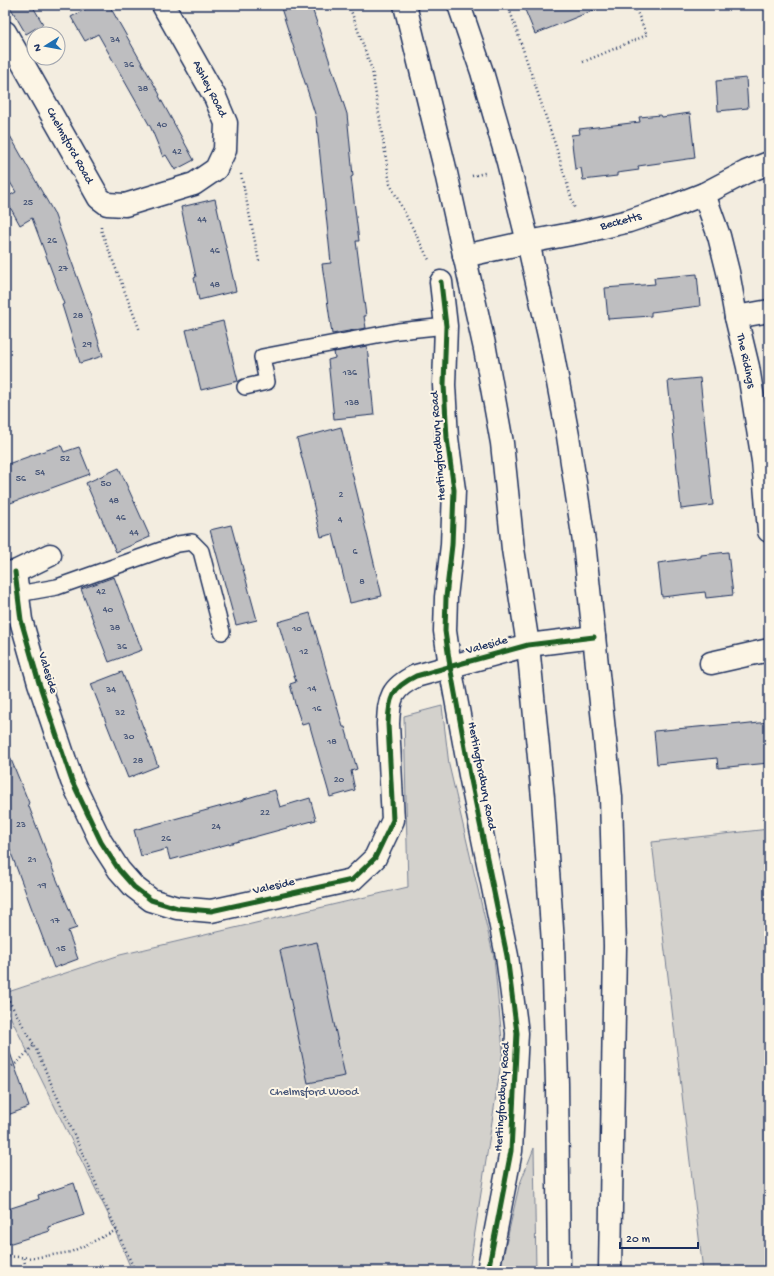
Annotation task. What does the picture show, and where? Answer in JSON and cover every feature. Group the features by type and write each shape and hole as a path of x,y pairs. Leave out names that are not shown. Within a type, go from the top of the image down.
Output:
{"main road":[{"name":"Ashley Road","path":"108,204 125,205 194,184 216,169 225,150 226,123 215,97 163,5"},
{"path":"405,5 444,164 485,349 502,443 513,549 528,645 543,798 553,943 557,1084 559,1271"},
{"path":"459,5 482,72 508,162 528,242 550,340 568,436 584,542 611,797 614,962 610,1271"},
{"name":"Chelmsford Road","path":"5,32 91,186 99,198 108,204"},
{"name":"Becketts","path":"464,256 629,221 704,194 746,172 769,163"},
{"name":"The Ridings","path":"704,194 719,236 748,367 763,461 769,531"},
{"name":"Hertingfordbury Road","path":"441,282 446,326 444,385 447,438 454,490 452,545 446,597 445,631 470,775 507,956 517,1033 511,1151 488,1271"},
{"path":"736,317 769,311"},
{"name":"Valeside","path":"50,555 10,573 18,594 21,620 39,683 69,774 102,842 119,870 134,887 151,900 177,908 211,911 352,880 375,858 393,820 388,724 391,698 396,689 404,682 416,676 528,645 594,637"},
{"path":"711,663 769,650"}],"lane":[{"path":"245,387 267,382 262,357 398,331 446,326"},
{"path":"18,594 57,586 178,544 192,542 201,551 222,632"}],"path":[{"path":"349,5 372,70 390,184 441,282"},
{"path":"508,5 556,147 577,216"},
{"path":"583,62 646,34 634,5"},
{"path":"225,150 240,167 258,261"},
{"path":"471,176 491,172"},
{"path":"108,204 101,230 140,331"},
{"path":"5,994 34,1045 135,1271"},
{"path":"5,1070 17,1064 34,1045"},
{"path":"5,1256 33,1258 71,1252 117,1230"},
{"path":"24,1258 26,1271"}],"green space":[{"name":"Chelmsford Wood","path":"442,706 449,765 494,958 503,1050 469,1271 132,1271 108,1214 5,1006 5,993 120,955 408,887 404,716"},
{"path":"769,829 769,1271 703,1271 652,842"},
{"path":"534,1148 536,1271 500,1271 519,1186"}],"building":[{"path":"9,5 32,5 43,24 40,26 26,26 26,34"},
{"path":"93,5 109,5 160,95 159,96 194,160 175,170 166,155 163,157 151,128 98,34 85,41 71,17"},
{"path":"280,5 311,5 347,114 353,176 351,177 359,241 356,241 366,316 364,316 366,328 332,334 322,264 331,263 316,117"},
{"path":"523,5 604,5 604,6 535,34"},
{"path":"746,78 748,108 718,111 716,81"},
{"path":"690,113 695,158 638,166 639,170 617,173 617,176 583,180 581,168 575,169 571,135 580,134 579,129 640,122 639,117 661,115 662,117"},
{"path":"5,127 54,213 87,304 103,356 80,363 62,305 64,304 32,218 20,225 5,198 16,192 5,174"},
{"path":"215,199 236,291 199,300 194,278 196,277 181,207"},
{"path":"697,274 700,306 651,312 651,316 608,319 605,288 655,284 654,278"},
{"path":"223,321 238,381 201,390 186,330"},
{"path":"367,346 374,415 334,419 328,360 335,358 334,352"},
{"path":"700,378 713,505 681,509 668,381"},
{"path":"341,427 382,596 350,603 333,534 321,537 297,439"},
{"path":"61,445 64,452 79,447 90,474 5,505 5,465"},
{"path":"119,468 150,537 116,552 86,483"},
{"path":"231,525 257,620 236,625 210,530"},
{"path":"728,552 733,595 706,598 705,592 662,597 658,563 701,557 701,555"},
{"path":"114,577 142,650 109,662 81,589"},
{"path":"310,613 343,727 345,727 357,769 351,771 355,790 330,797 309,723 302,725 295,704 290,684 296,682 278,622"},
{"path":"122,672 158,766 128,778 91,684"},
{"path":"769,722 769,763 718,768 717,758 657,764 654,731"},
{"path":"5,745 77,928 68,931 78,959 54,968 5,837"},
{"path":"275,790 280,807 310,798 316,820 170,860 167,849 141,856 134,830"},
{"path":"317,942 345,1076 308,1083 280,950"},
{"path":"8,1047 29,1107 5,1116 5,1048"},
{"path":"74,1183 84,1215 48,1227 50,1231 5,1245 5,1210 39,1199 38,1195"}],"cycle path":[{"path":"441,282 446,326 444,385 447,438 454,490 452,545 446,597 445,631 470,775 507,956 517,1033 511,1151 488,1271"},
{"path":"15,572 21,620 39,683 72,781 101,842 119,870 134,887 151,900 177,908 211,911 352,880 375,858 393,820 388,724 389,707 396,690 408,680 416,676 528,645 594,637"}]}
